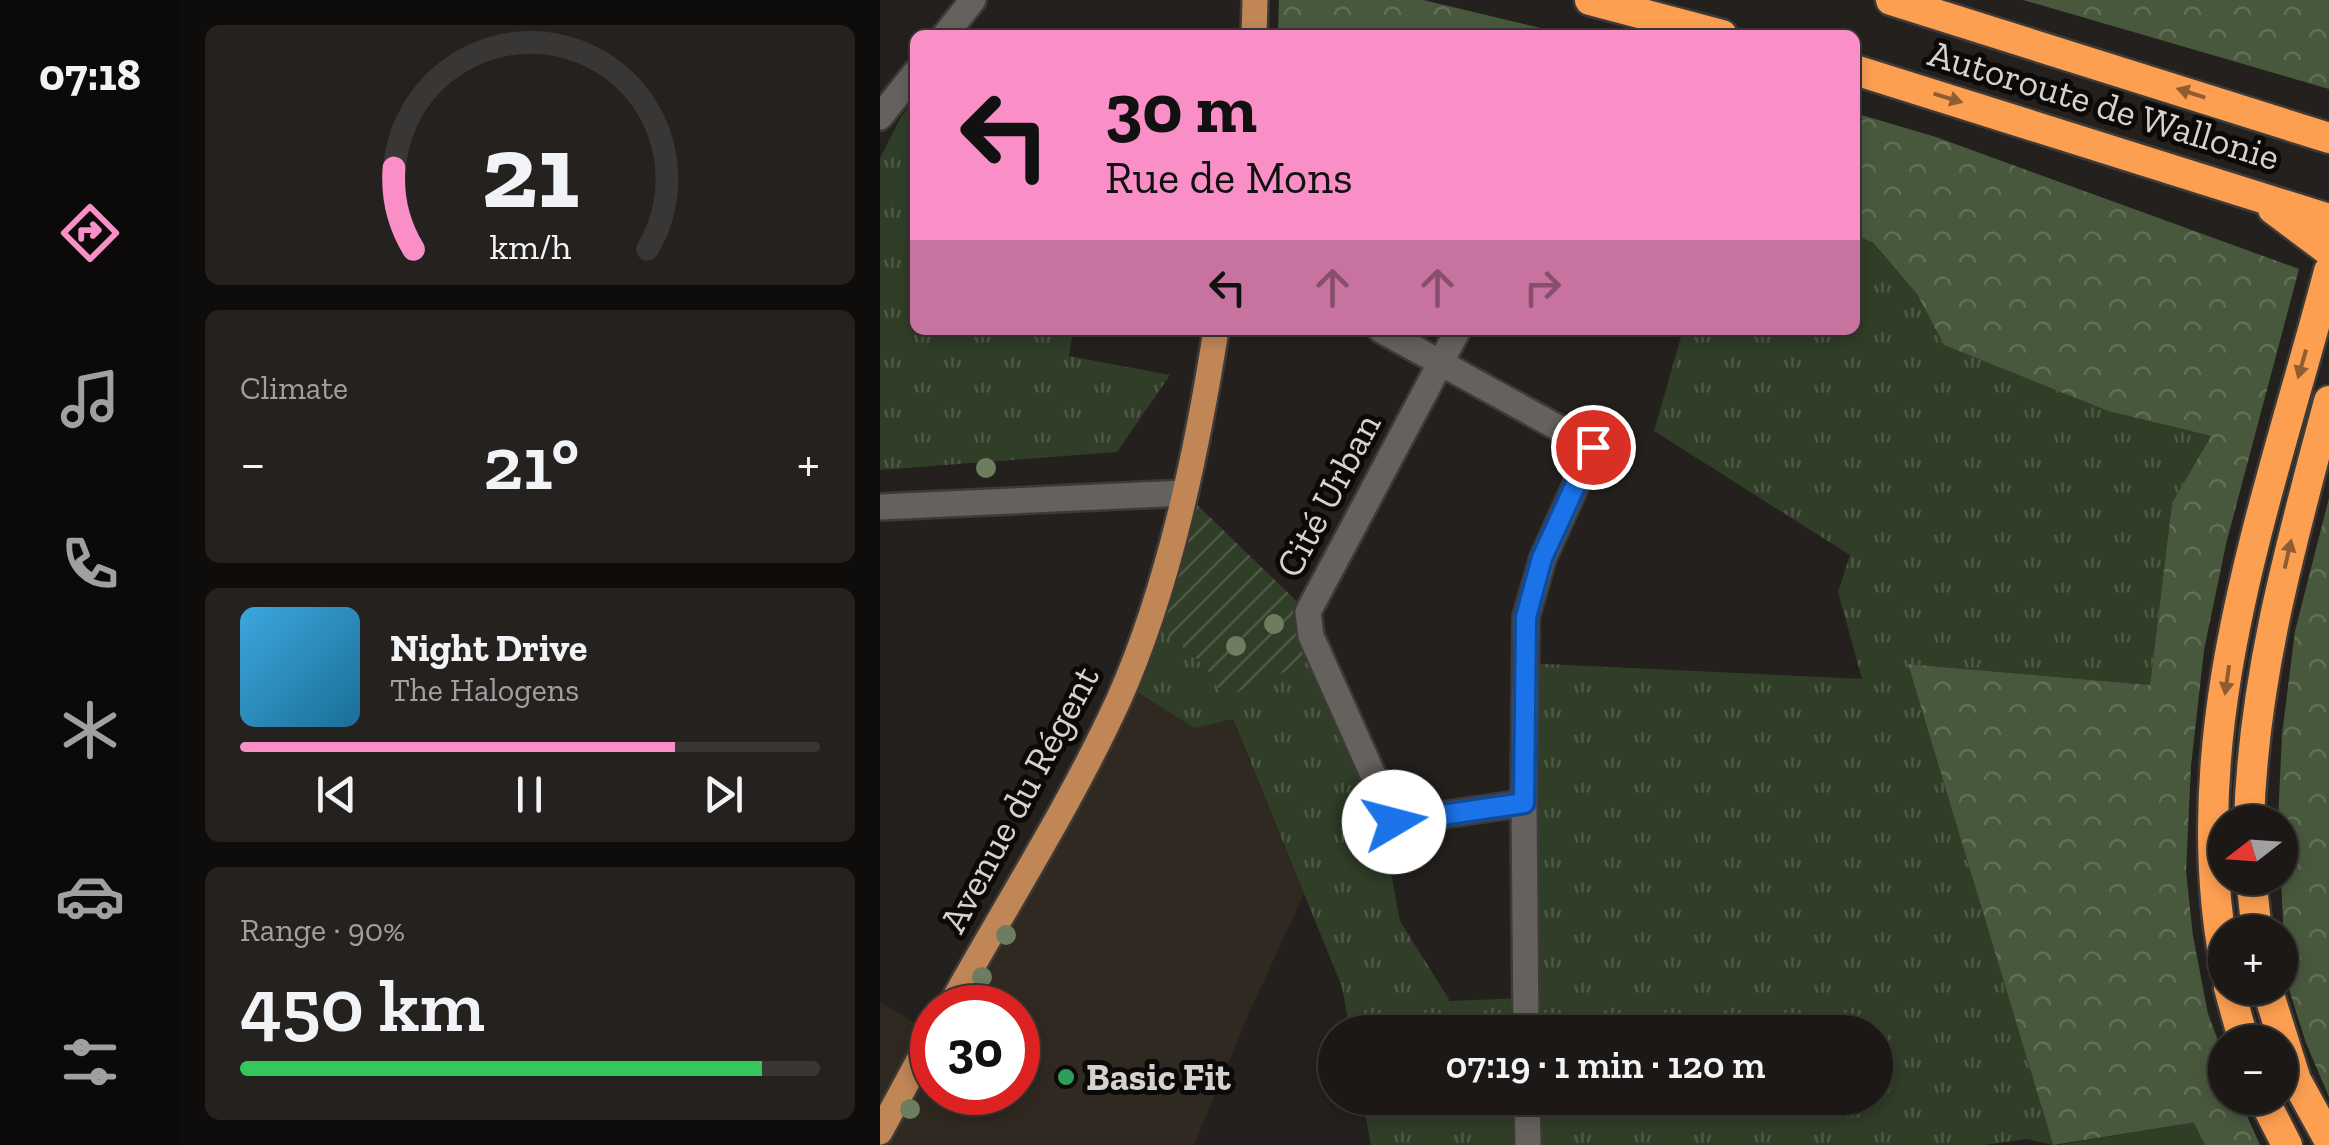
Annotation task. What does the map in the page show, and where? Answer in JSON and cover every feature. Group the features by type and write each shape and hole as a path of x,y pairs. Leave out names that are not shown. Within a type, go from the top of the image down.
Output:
{"highway":[{"path":"1590,0 1703,30"},
{"name":"Autoroute de Wallonie","path":"1891,0 2329,138"},
{"name":"Autoroute de Wallonie","path":"1860,72 2329,218"},
{"path":"2251,192 2329,250"},
{"path":"2219,915 2212,816 2216,752 2231,650 2255,536 2329,271"},
{"path":"2250,805 2252,753 2266,651 2329,401"},
{"path":"2272,1005 2296,1080 2329,1140"},
{"path":"2272,1115 2287,1145"}],"main road":[{"path":"1254,30 1256,0"},
{"name":"Avenue du Régent","path":"961,985 1080,778 1119,699 1149,618 1185,493 1215,335"},
{"path":"880,1132 910,1077"}],"street":[{"path":"949,30 973,0"},
{"path":"880,117 910,79"},
{"path":"1391,335 1593,447 1542,558 1526,617 1526,1015"},
{"name":"Cité Urban","path":"1456,335 1308,612 1311,636 1394,822 1524,803"},
{"path":"880,507 1185,493"},
{"path":"1527,1115 1528,1145"}],"shaded area":[{"path":"1125,684 1194,728 1232,718 1304,894 1194,1145 880,1145 880,1002 910,1020 910,1115 1040,1115 1040,985 961,985"}],"green space":[{"path":"1279,0 1423,0 1549,30 1279,30"},
{"path":"2023,0 2329,0 2329,89"},
{"path":"910,105 910,335 1072,335 1069,356 1170,375 1117,452 880,470 880,158"},
{"path":"1860,114 1936,137 2299,269 2226,544 2204,650 2191,766 2186,871 2193,936 2212,1025 2208,1025 2208,1115 2247,1115 2260,1145 2205,1145 2193,1123 2053,1145 1908,664 2150,685 2172,503 2211,436 2108,411 1944,345 1917,294 1873,243 1860,237"},
{"path":"1860,237 1872,243 1917,294 1944,345 2108,411 2211,436 2172,503 2150,685 1908,664 2053,1145 2027,1139 1984,1145 1371,1145 1365,1115 1893,1115 1893,1015 1347,1015 1342,987 1233,719 1194,728 1125,684 1149,618 1206,667 1224,698 1318,657 1382,825 1400,921 1450,1001 1525,998 1525,663 1862,679 1838,592 1850,555 1654,431 1682,335 1860,335"},
{"path":"1185,493 1308,612 1318,657 1224,698 1206,667 1149,618"},
{"path":"2329,498 2329,1097 2294,1005 2298,1005 2298,915 2283,915 2282,895 2298,895 2298,805 2279,805 2282,734 2295,631"},
{"path":"2194,1123 2205,1145 2058,1145 2177,1125"}],"place":[{"name":"Basic Fit","path":"1066,1077"}],"route":[{"path":"1394,822 1524,803 1526,617 1542,558 1593,447"}]}
